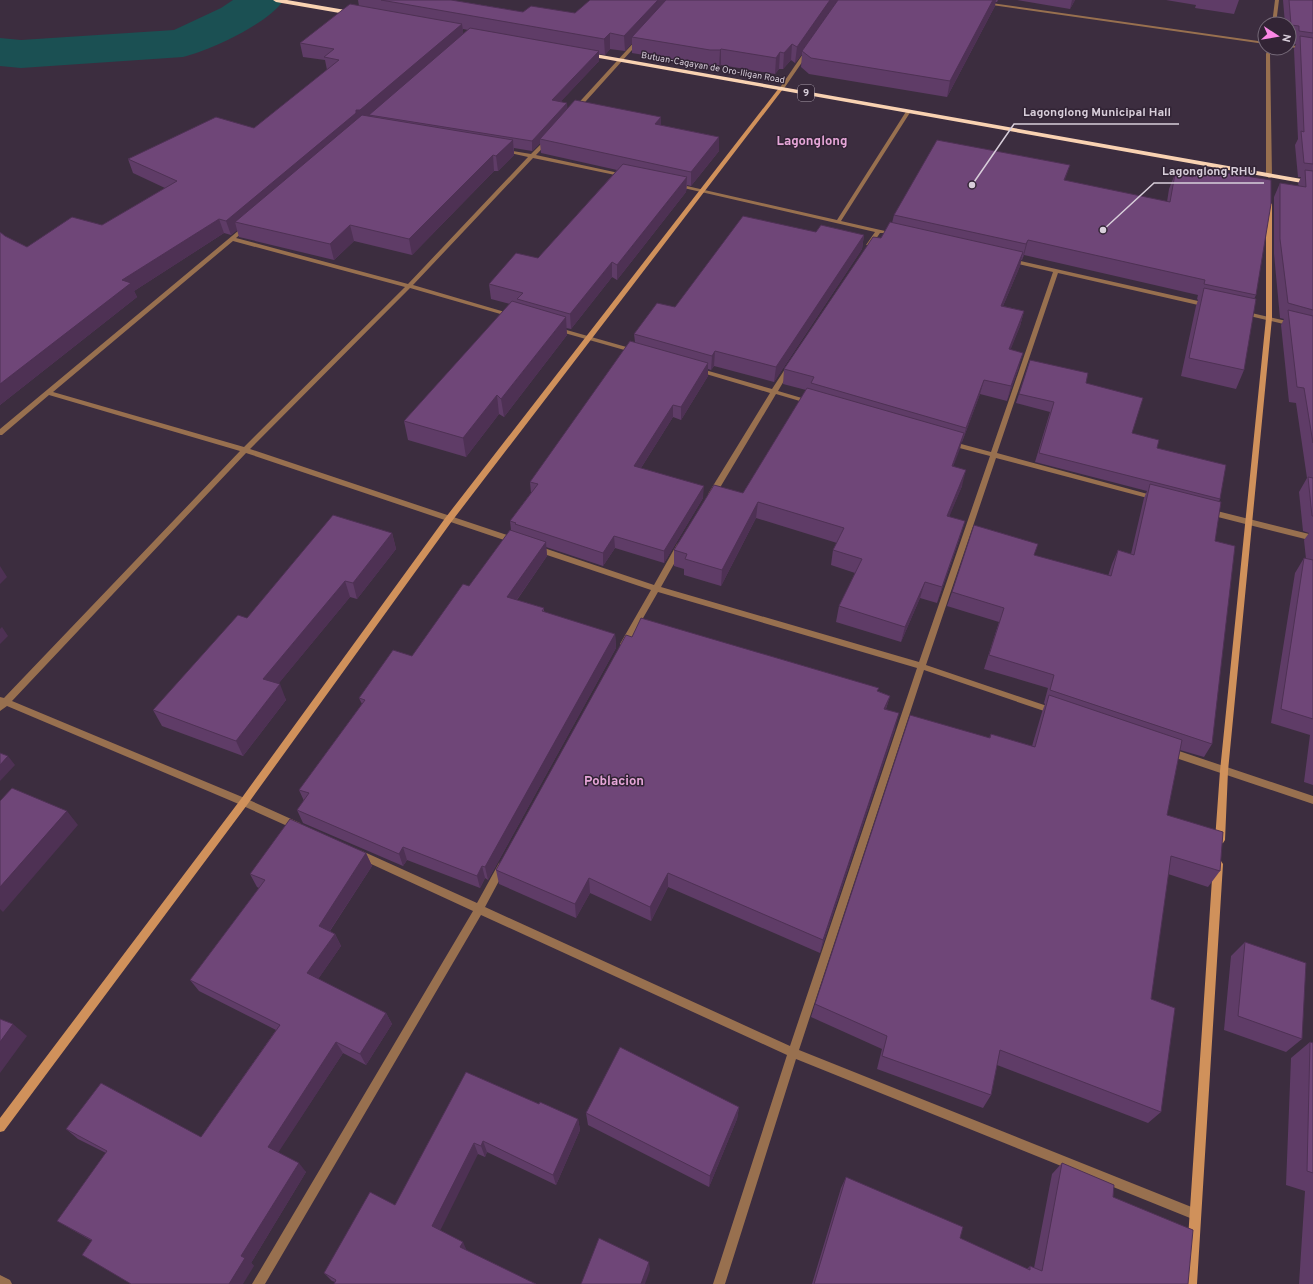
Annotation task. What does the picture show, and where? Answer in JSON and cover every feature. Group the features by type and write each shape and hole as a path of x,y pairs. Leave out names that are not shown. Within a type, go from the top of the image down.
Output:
{"highway":[{"path":"276,0 366,16"},
{"name":"Butuan-Cagayan de Oro-Iligan Road","path":"573,52 909,111 1269,184 1313,183"}],"street":[{"path":"1275,16 1277,0"},
{"path":"977,2 1257,42"},
{"path":"569,116 646,33"},
{"path":"0,1127 244,802 449,519 781,89 812,45"},
{"path":"1297,47 1313,49"},
{"path":"1191,1284 1224,771 1269,318 1268,56"},
{"path":"838,222 909,111"},
{"path":"308,831 244,802 2,703 245,450 409,286 554,133"},
{"path":"495,148 633,176"},
{"path":"671,184 886,233"},
{"path":"0,433 250,224"},
{"path":"865,251 878,231"},
{"path":"232,239 409,286 521,318"},
{"path":"1002,259 1216,307"},
{"path":"719,1284 792,1052 921,666 1056,271"},
{"path":"1239,312 1313,329"},
{"path":"551,327 640,353"},
{"path":"708,500 773,391 795,358"},
{"path":"692,368 819,404"},
{"path":"49,393 245,450 655,588 921,666 1062,714"},
{"path":"940,440 1159,499"},
{"path":"1204,511 1313,538"},
{"path":"621,651 655,588 684,540"},
{"path":"1165,750 1313,800"},
{"path":"351,850 792,1052 1195,1214"},
{"path":"258,1284 479,909 506,860"},
{"path":"0,1281 6,1284"}],"building":[{"path":"381,0 451,0 523,12 531,6 575,13 590,0 658,0 624,36 610,33 604,39"},
{"path":"666,0 830,0 797,47 792,44 784,53 780,52 776,58 721,49 710,50 632,37"},
{"path":"838,0 993,0 950,81 811,58 802,51"},
{"path":"1289,0 1313,0 1313,33 1299,31 1299,26 1297,26 1297,16 1290,16"},
{"path":"350,4 462,24 360,110 356,110 356,113 226,221 219,219 122,280 131,283 0,384 0,232 27,247 72,217 102,225 177,181 128,159 216,117 254,128 339,60 324,57 334,49 300,43"},
{"path":"470,28 599,51 552,100 567,103 532,141 369,115"},
{"path":"1300,36 1313,38 1313,164 1304,163 1301,131 1304,132"},
{"path":"575,100 661,117 655,124 719,137 691,172 540,139"},
{"path":"362,115 513,140 496,156 493,155 409,239 350,225 330,244 235,222"},
{"path":"937,140 1070,165 1064,180 1170,202 1175,174 1193,177 1194,168 1271,180 1271,204 1256,295 1204,284 1205,280 1028,240 1026,244 894,215"},
{"path":"623,164 687,177 617,265 612,262 570,314 517,299 523,293 489,284 516,253 538,258"},
{"path":"1305,170 1313,171 1313,310 1288,303 1280,239 1280,183 1306,187"},
{"path":"743,216 816,232 821,225 864,235 776,367 715,351 712,356 634,334 657,303 675,307"},
{"path":"890,222 1023,252 1001,306 1024,311 1009,349 1023,353 1011,386 984,380 966,428 811,383 814,377 784,369 873,237 881,238"},
{"path":"1204,288 1256,299 1244,370 1189,358"},
{"path":"512,301 566,317 501,399 497,395 463,438 404,421"},
{"path":"1288,310 1313,316 1313,443 1304,388 1297,387"},
{"path":"630,341 708,363 681,407 673,405 634,466 704,486 664,551 614,536 603,553 515,524 516,523 510,521 538,484 530,482"},
{"path":"1030,360 1088,373 1086,383 1143,398 1132,433 1159,440 1157,448 1226,465 1220,499 1039,453 1054,402 1019,394"},
{"path":"807,388 964,433 952,466 966,470 947,516 965,521 942,587 925,582 905,627 839,606 862,559 833,550 844,528 758,502 722,570 685,559 687,554 674,550 714,485 743,493"},
{"path":"1308,477 1313,478 1313,516 1312,516"},
{"path":"1150,484 1221,502 1215,541 1235,546 1212,744 1050,690 1054,675 989,655 1004,608 952,592 974,525 1038,544 1034,555 1111,576 1118,550 1134,555"},
{"path":"333,515 392,533 353,583 345,581 263,679 280,684 236,741 153,710 238,615 247,618"},
{"path":"510,530 546,542 507,597 544,608 542,611 615,634 485,867 482,866 477,876 403,847 399,854 297,810 309,793 299,790 365,700 359,698 393,650 412,656 463,584 469,586"},
{"path":"1304,558 1313,560 1313,719 1281,709"},
{"path":"641,618 879,688 877,691 890,696 884,709 899,713 823,940 668,873 650,907 589,878 575,904 496,870 626,635 632,637"},
{"path":"1049,695 1182,740 1167,815 1223,832 1220,871 1171,856 1151,999 1175,1008 1161,1112 1000,1050 991,1095 882,1056 887,1036 815,1004 910,715 990,738 991,734 1035,747"},
{"path":"0,753 8,756 0,765"},
{"path":"12,788 67,811 0,887 0,801"},
{"path":"290,819 366,853 319,926 335,934 307,973 386,1013 360,1054 336,1042 268,1147 299,1163 241,1256 245,1258 229,1284 131,1284 82,1255 92,1240 57,1221 107,1151 66,1129 101,1083 201,1137 280,1025 190,980 265,880 250,874"},
{"path":"1245,942 1306,963 1302,1039 1238,1016"},
{"path":"0,1019 13,1024 0,1042"},
{"path":"1310,1042 1313,1043 1313,1173 1307,1171"},
{"path":"620,1047 739,1107 710,1176 586,1113"},
{"path":"466,1072 539,1104 540,1102 578,1119 553,1175 483,1141 481,1146 474,1143 432,1226 463,1242 460,1247 536,1284 334,1284 336,1280 324,1273 370,1192 395,1205"},
{"path":"1062,1163 1114,1185 1113,1197 1193,1230 1188,1284 814,1284 846,1177 963,1227 960,1238 1030,1270 1030,1266 1042,1271"},
{"path":"599,1238 649,1262 641,1284 581,1284"}],"waterway":[{"path":"0,52 21,54 183,43 237,17 262,0"}],"place":[{"name":"Lagonglong Municipal Hall","path":"972,185"},
{"name":"Lagonglong RHU","path":"1103,230"}],"district":[{"name":"Lagonglong","path":"812,142"},
{"name":"Poblacion","path":"614,782"}]}
